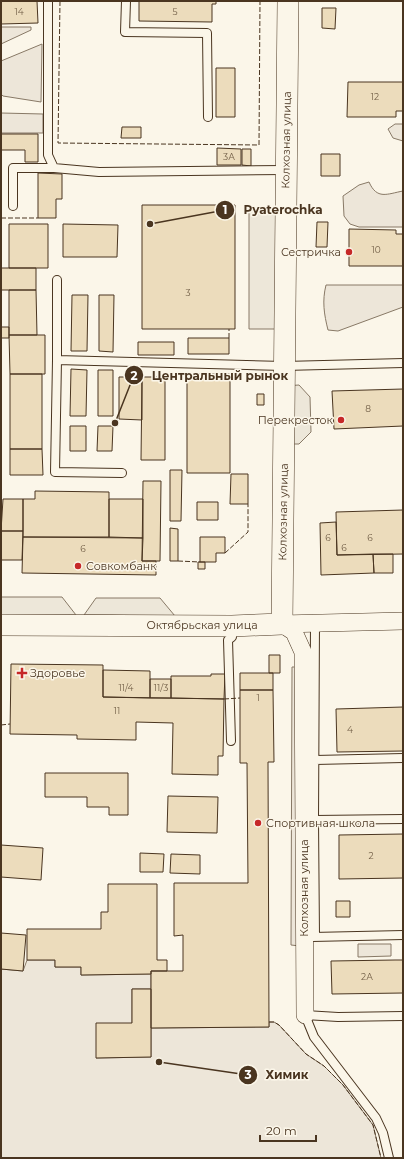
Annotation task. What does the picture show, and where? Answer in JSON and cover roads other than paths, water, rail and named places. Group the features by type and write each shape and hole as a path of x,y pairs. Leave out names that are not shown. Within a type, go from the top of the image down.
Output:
{"street":[{"name":"Колхозная улица","path":"288,1 282,624 294,632 303,652 310,937 305,1015"},
{"name":"Октябрьская улица","path":"1,625 232,626 314,622 403,621"}],"lane":[{"path":"48,1 48,155 54,168"},
{"path":"126,1 125,32 208,34 208,117"},
{"path":"13,206 13,168 54,168 99,172 286,170"},
{"path":"57,280 55,472 122,474"},
{"path":"56,360 284,366 403,363"},
{"path":"314,622 315,760 310,937 403,935"},
{"path":"231,741 228,640 232,637 232,626"},
{"path":"315,760 403,758"},
{"path":"314,820 403,819"},
{"path":"389,1158 383,1133 376,1118 314,1037 305,1015 338,1017 403,1016"}],"place":[{"name":"Pyaterochka","path":"150,224"},
{"name":"Сестричка","path":"349,252"},
{"name":"Перекресток","path":"341,420"},
{"name":"Центральный рынок","path":"115,423"},
{"name":"Совкомбанк","path":"78,566"},
{"name":"Здоровье","path":"22,673"},
{"name":"Спортивная школа","path":"258,823"},
{"name":"Химик","path":"159,1062"}]}
